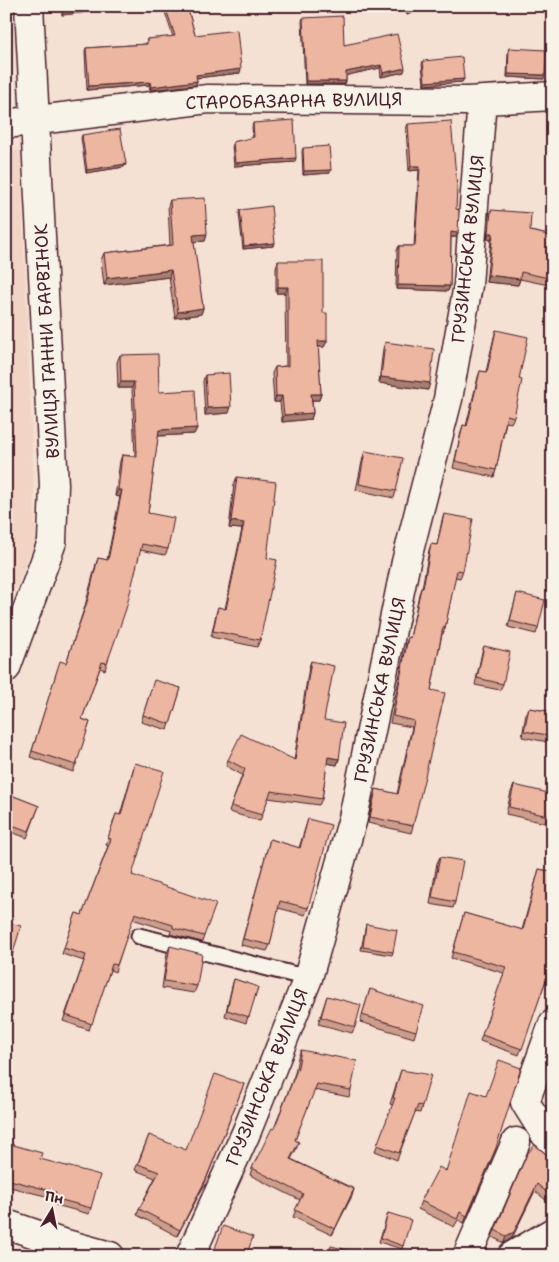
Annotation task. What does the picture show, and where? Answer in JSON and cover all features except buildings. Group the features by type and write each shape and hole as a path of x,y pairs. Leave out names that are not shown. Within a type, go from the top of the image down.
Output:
{"street":[{"name":"ВУЛИЦЯ ГАННИ БАРВІНОК","path":"6,668 52,542 54,485 37,119 29,6"},
{"name":"СТАРОБАЗАРНА ВУЛИЦЯ","path":"6,124 208,99 482,100 553,96"},
{"name":"ГРУЗИНСЬКА ВУЛИЦЯ","path":"190,1256 246,1133 308,978 353,818 406,562 448,400 468,285 482,100"},
{"path":"553,1024 525,1102 545,1134 553,1141"},
{"path":"467,1256 516,1142"},
{"path":"6,1224 59,1242 110,1256"},
{"path":"512,1256 553,1232"}],"lane":[{"path":"139,936 308,978"}],"shaded area":[{"path":"20,150 36,539 6,613 6,152"}]}
